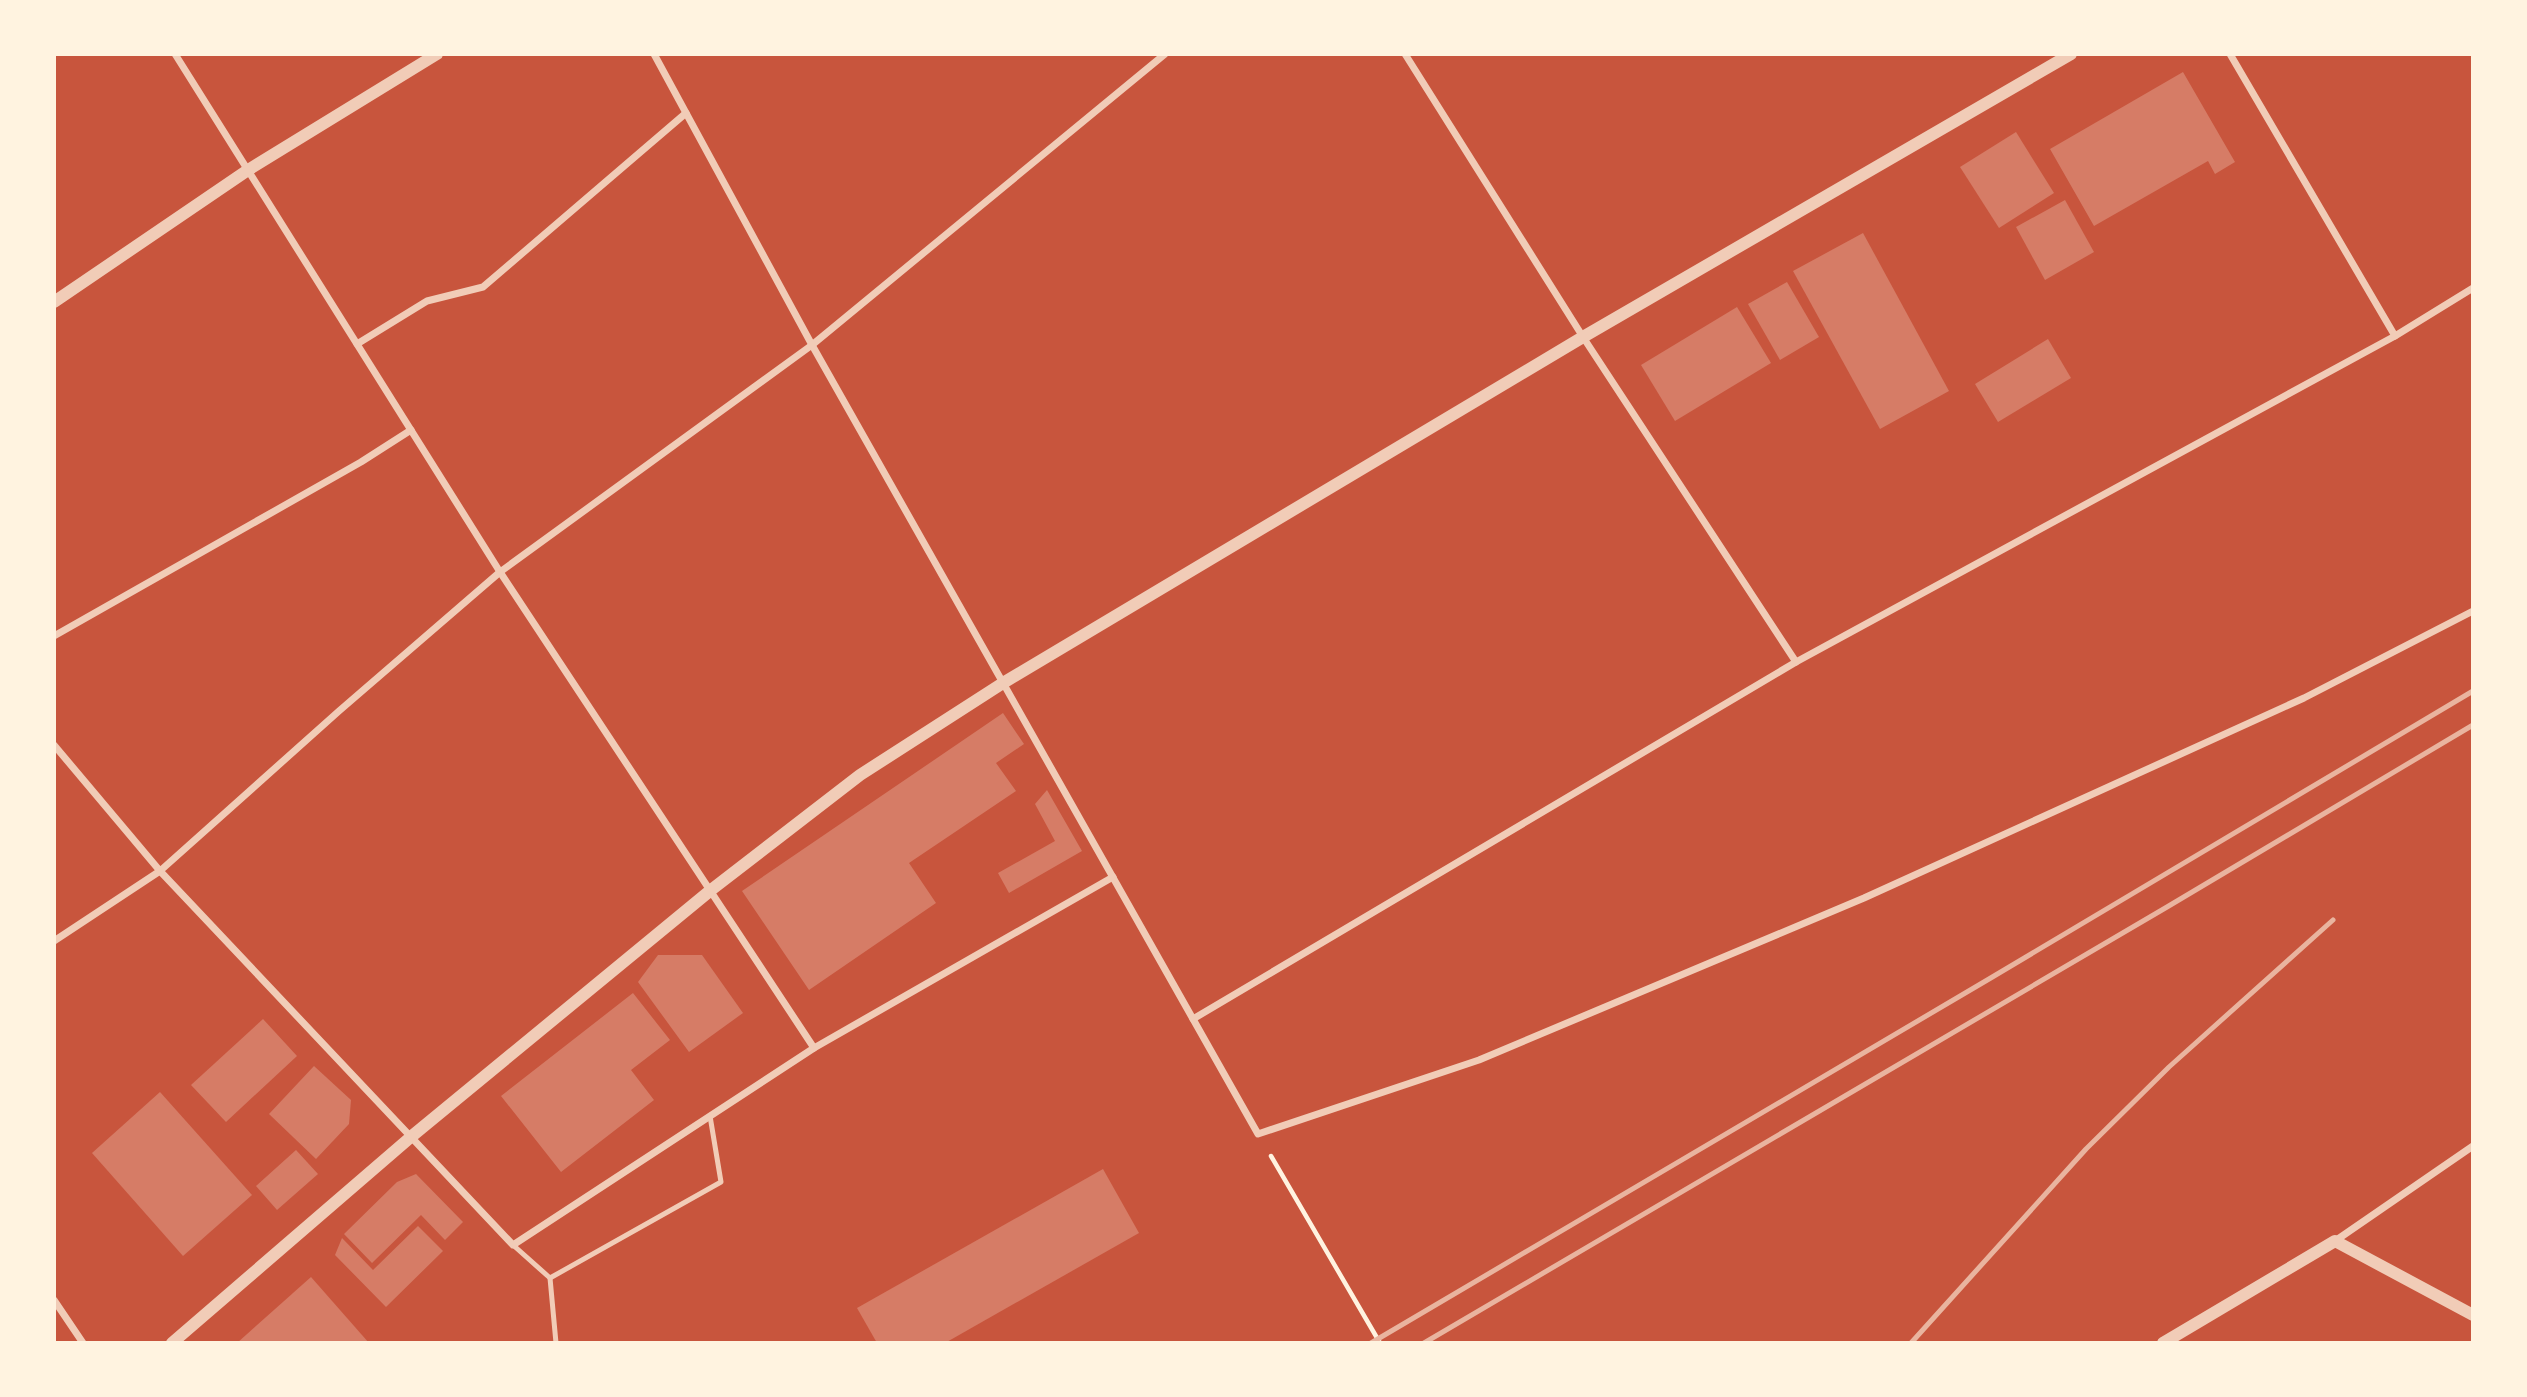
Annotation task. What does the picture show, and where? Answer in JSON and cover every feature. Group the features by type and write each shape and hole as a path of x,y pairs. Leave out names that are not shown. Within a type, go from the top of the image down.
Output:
{"street":[{"path":"175,54 500,572 814,1048"},
{"path":"54,302 248,170 437,54"},
{"path":"654,54 811,345 1258,1134 1479,1060 1864,898 2304,698 2473,611"},
{"path":"54,941 160,871 500,572 811,345 1165,54"},
{"path":"1405,54 1583,337 1796,662"},
{"path":"172,1343 412,1136 710,890 860,775 1003,683 1583,337 2071,54"},
{"path":"2231,54 2395,336"},
{"path":"357,344 427,301 483,288 686,113"},
{"path":"1193,1019 1796,662 2395,336 2473,288"},
{"path":"54,636 313,489 411,430"},
{"path":"54,745 160,871 513,1245 814,1048 1113,877"},
{"path":"2163,1343 2334,1241 2473,1146"},
{"path":"2334,1241 2473,1315"},
{"path":"54,1300 82,1343"}],"lane":[{"path":"550,1278 722,1182 710,1116"},
{"path":"513,1245 550,1278 556,1343"}],"path":[{"path":"1258,1134 1380,1343"}],"building":[{"path":"2183,72 2235,162 2215,174 2208,161 2094,226 2050,149"},
{"path":"2016,132 2054,193 1999,228 1960,167"},
{"path":"2065,200 2094,252 2045,280 2016,227"},
{"path":"1863,233 1949,391 1880,429 1793,271"},
{"path":"1787,282 1819,337 1780,360 1748,304"},
{"path":"1737,307 1771,363 1675,421 1641,365"},
{"path":"2048,339 2071,378 1998,422 1975,384"},
{"path":"1003,713 1024,744 996,763 1016,791 909,863 936,903 809,990 742,891"},
{"path":"1047,790 1082,851 1009,893 998,873 1055,841 1035,804"},
{"path":"658,955 702,955 743,1013 689,1052 638,982"},
{"path":"633,993 670,1040 631,1070 654,1100 561,1172 501,1096"},
{"path":"263,1019 297,1056 226,1122 191,1085"},
{"path":"314,1066 351,1100 349,1124 316,1159 269,1114"},
{"path":"160,1092 252,1195 183,1256 92,1153"},
{"path":"296,1150 318,1174 277,1210 256,1186"},
{"path":"1103,1169 1139,1233 945,1343 877,1343 857,1308"},
{"path":"416,1174 463,1222 445,1240 421,1215 372,1263 344,1234 397,1182"},
{"path":"418,1226 443,1251 386,1307 335,1255 342,1238 373,1270"},
{"path":"311,1277 369,1343 237,1343"}],"railway":[{"path":"1371,1343 2473,691"},
{"path":"1424,1343 2473,725"},
{"path":"1911,1343 2086,1149 2169,1067 2333,920"}]}
